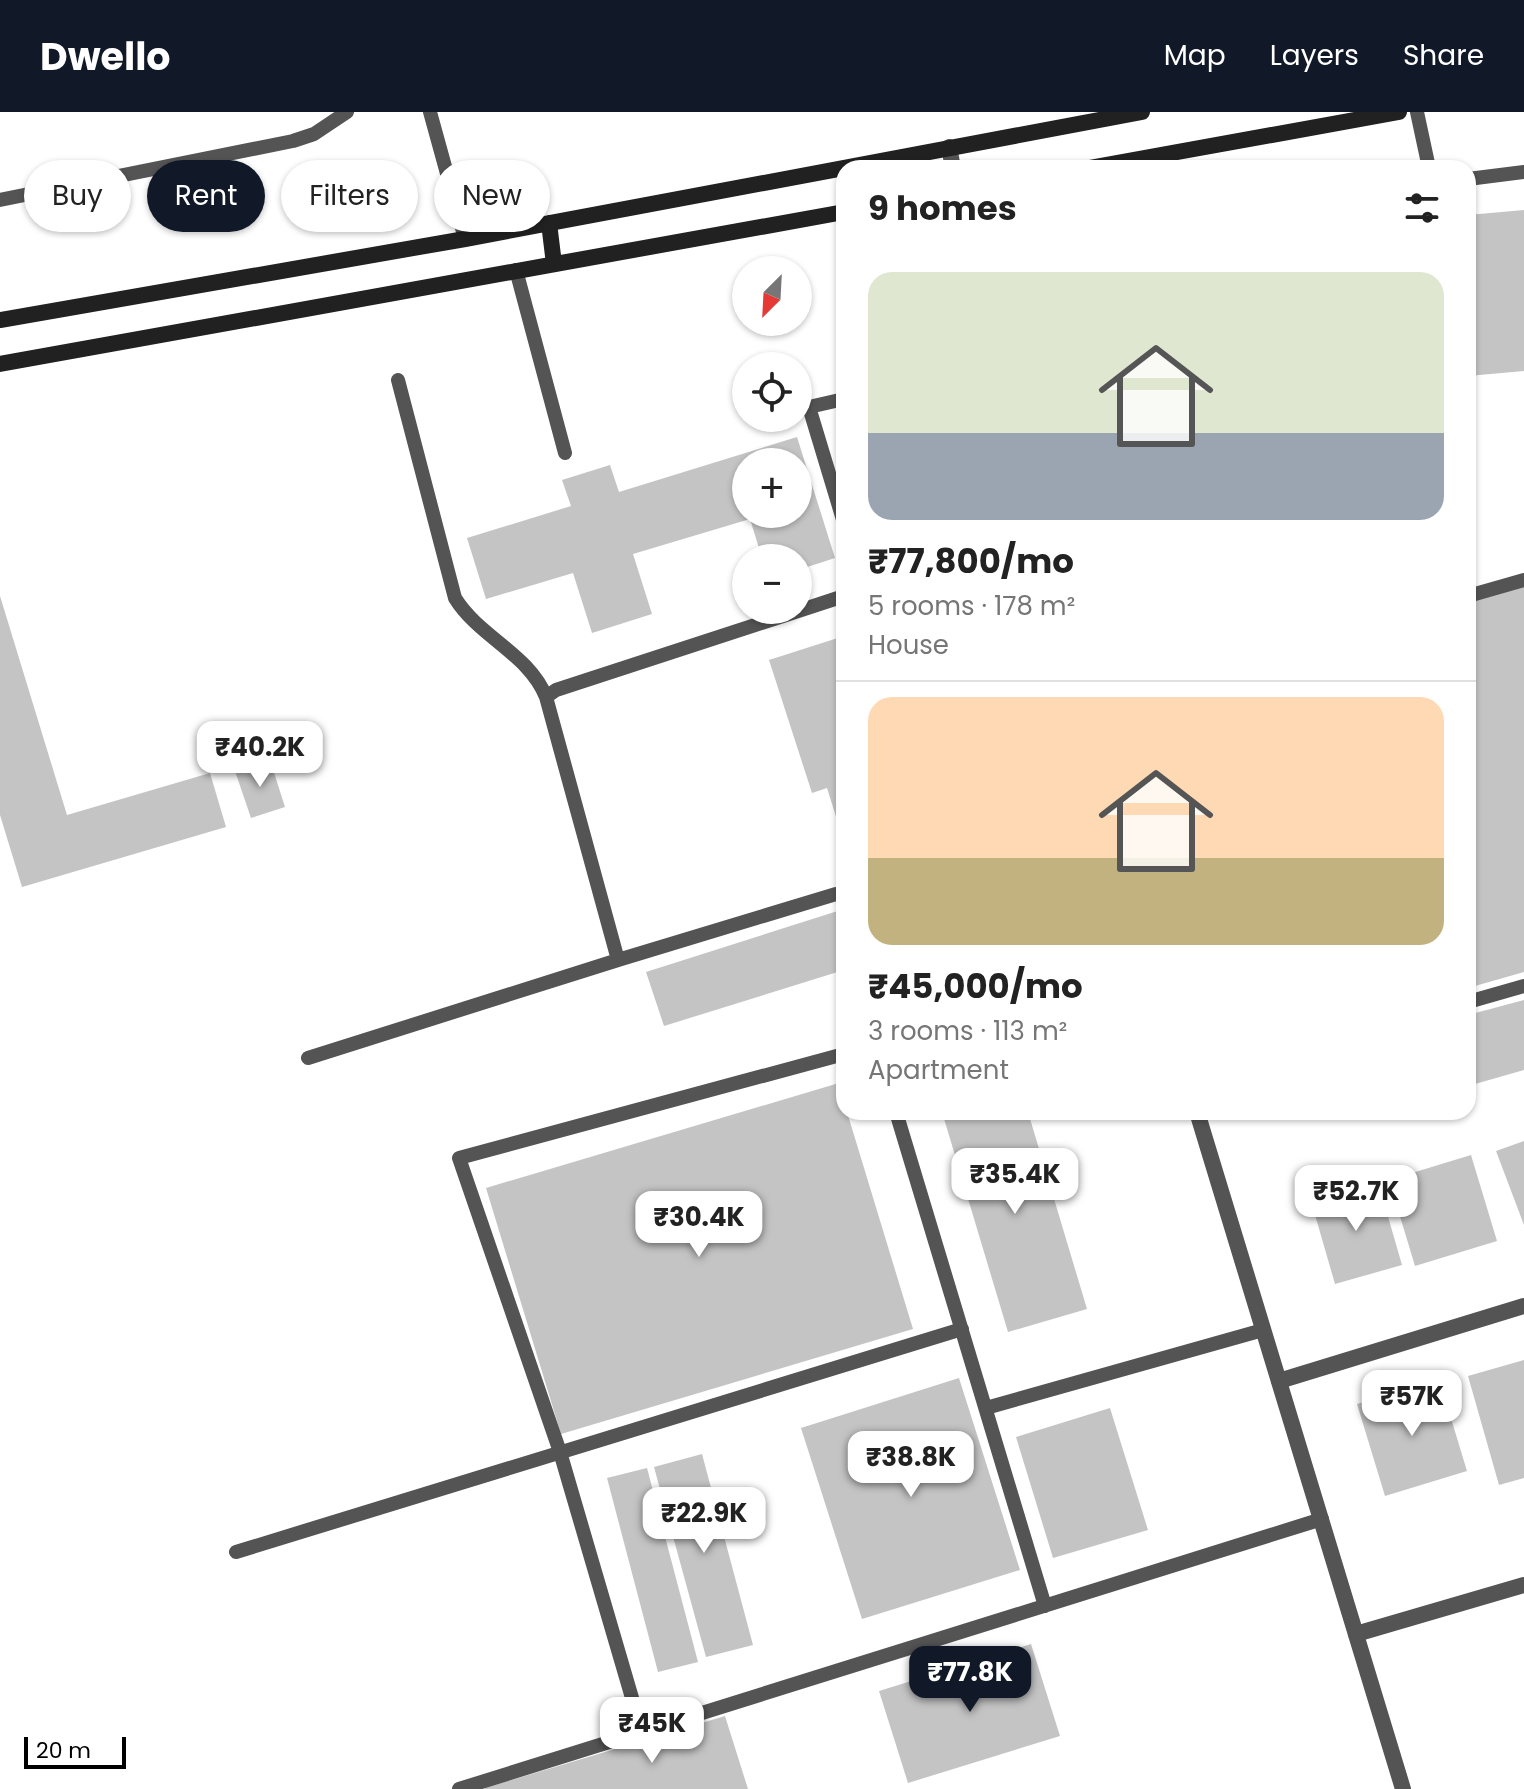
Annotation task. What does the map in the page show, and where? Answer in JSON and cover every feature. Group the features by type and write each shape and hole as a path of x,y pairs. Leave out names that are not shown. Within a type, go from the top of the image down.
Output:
{"main road":[{"path":"881,160 1142,112"},
{"path":"1133,160 1399,112"},
{"path":"550,223 836,168"},
{"path":"0,364 836,213"},
{"path":"550,231 554,264"},
{"path":"0,320 502,232"}],"street":[{"path":"949,147 951,160"},
{"path":"1199,1120 1403,1789"},
{"path":"1279,1381 1524,1306"},
{"path":"1356,1634 1524,1585"}],"lane":[{"path":"0,200 293,141 314,134 347,112"},
{"path":"430,112 465,239"},
{"path":"1417,112 1427,160"},
{"path":"1476,178 1524,172"},
{"path":"516,270 565,453"},
{"path":"398,380 455,598 464,613 532,672 546,697 618,960"},
{"path":"836,401 809,407 836,496"},
{"path":"1476,594 1524,580"},
{"path":"546,697 556,690 836,599"},
{"path":"308,1058 836,894"},
{"path":"1476,1000 1524,986"},
{"path":"642,1732 560,1452 459,1158 836,1056"},
{"path":"898,1120 1045,1606"},
{"path":"236,1552 962,1329"},
{"path":"986,1408 1263,1330"},
{"path":"459,1789 1322,1519"}],"building":[{"path":"1524,210 1524,371 1476,375 1476,214"},
{"path":"797,437 800,448 761,448"},
{"path":"732,457 732,524 633,554 652,614 592,633 573,573 486,599 467,538 571,506 562,480 610,465 619,492"},
{"path":"812,485 835,558 812,565 812,544 758,544 753,528 812,528"},
{"path":"1524,579 1524,972 1476,986 1476,593"},
{"path":"0,596 67,815 210,773 226,827 22,887 0,815"},
{"path":"836,639 836,817 827,788 812,793 769,660"},
{"path":"270,760 285,807 251,818 235,771"},
{"path":"836,912 836,972 664,1026 646,972"},
{"path":"1524,1000 1524,1070 1476,1084 1476,1013"},
{"path":"836,1084 836,1120 849,1120 913,1329 561,1434 486,1188"},
{"path":"944,1120 1030,1120 1087,1309 1008,1332"},
{"path":"1524,1141 1524,1225 1496,1151"},
{"path":"1471,1155 1497,1241 1415,1266 1389,1180"},
{"path":"1378,1182 1402,1265 1335,1284 1311,1201"},
{"path":"1524,1360 1524,1478 1499,1485 1468,1376"},
{"path":"959,1378 1020,1570 862,1619 801,1428"},
{"path":"1439,1379 1467,1471 1385,1496 1357,1404"},
{"path":"1110,1408 1148,1530 1053,1558 1016,1437"},
{"path":"702,1454 753,1645 706,1657 654,1467"},
{"path":"647,1468 698,1662 658,1672 607,1478"},
{"path":"1031,1644 1060,1736 908,1783 879,1691"},
{"path":"725,1716 748,1789 485,1789 485,1788"}]}
